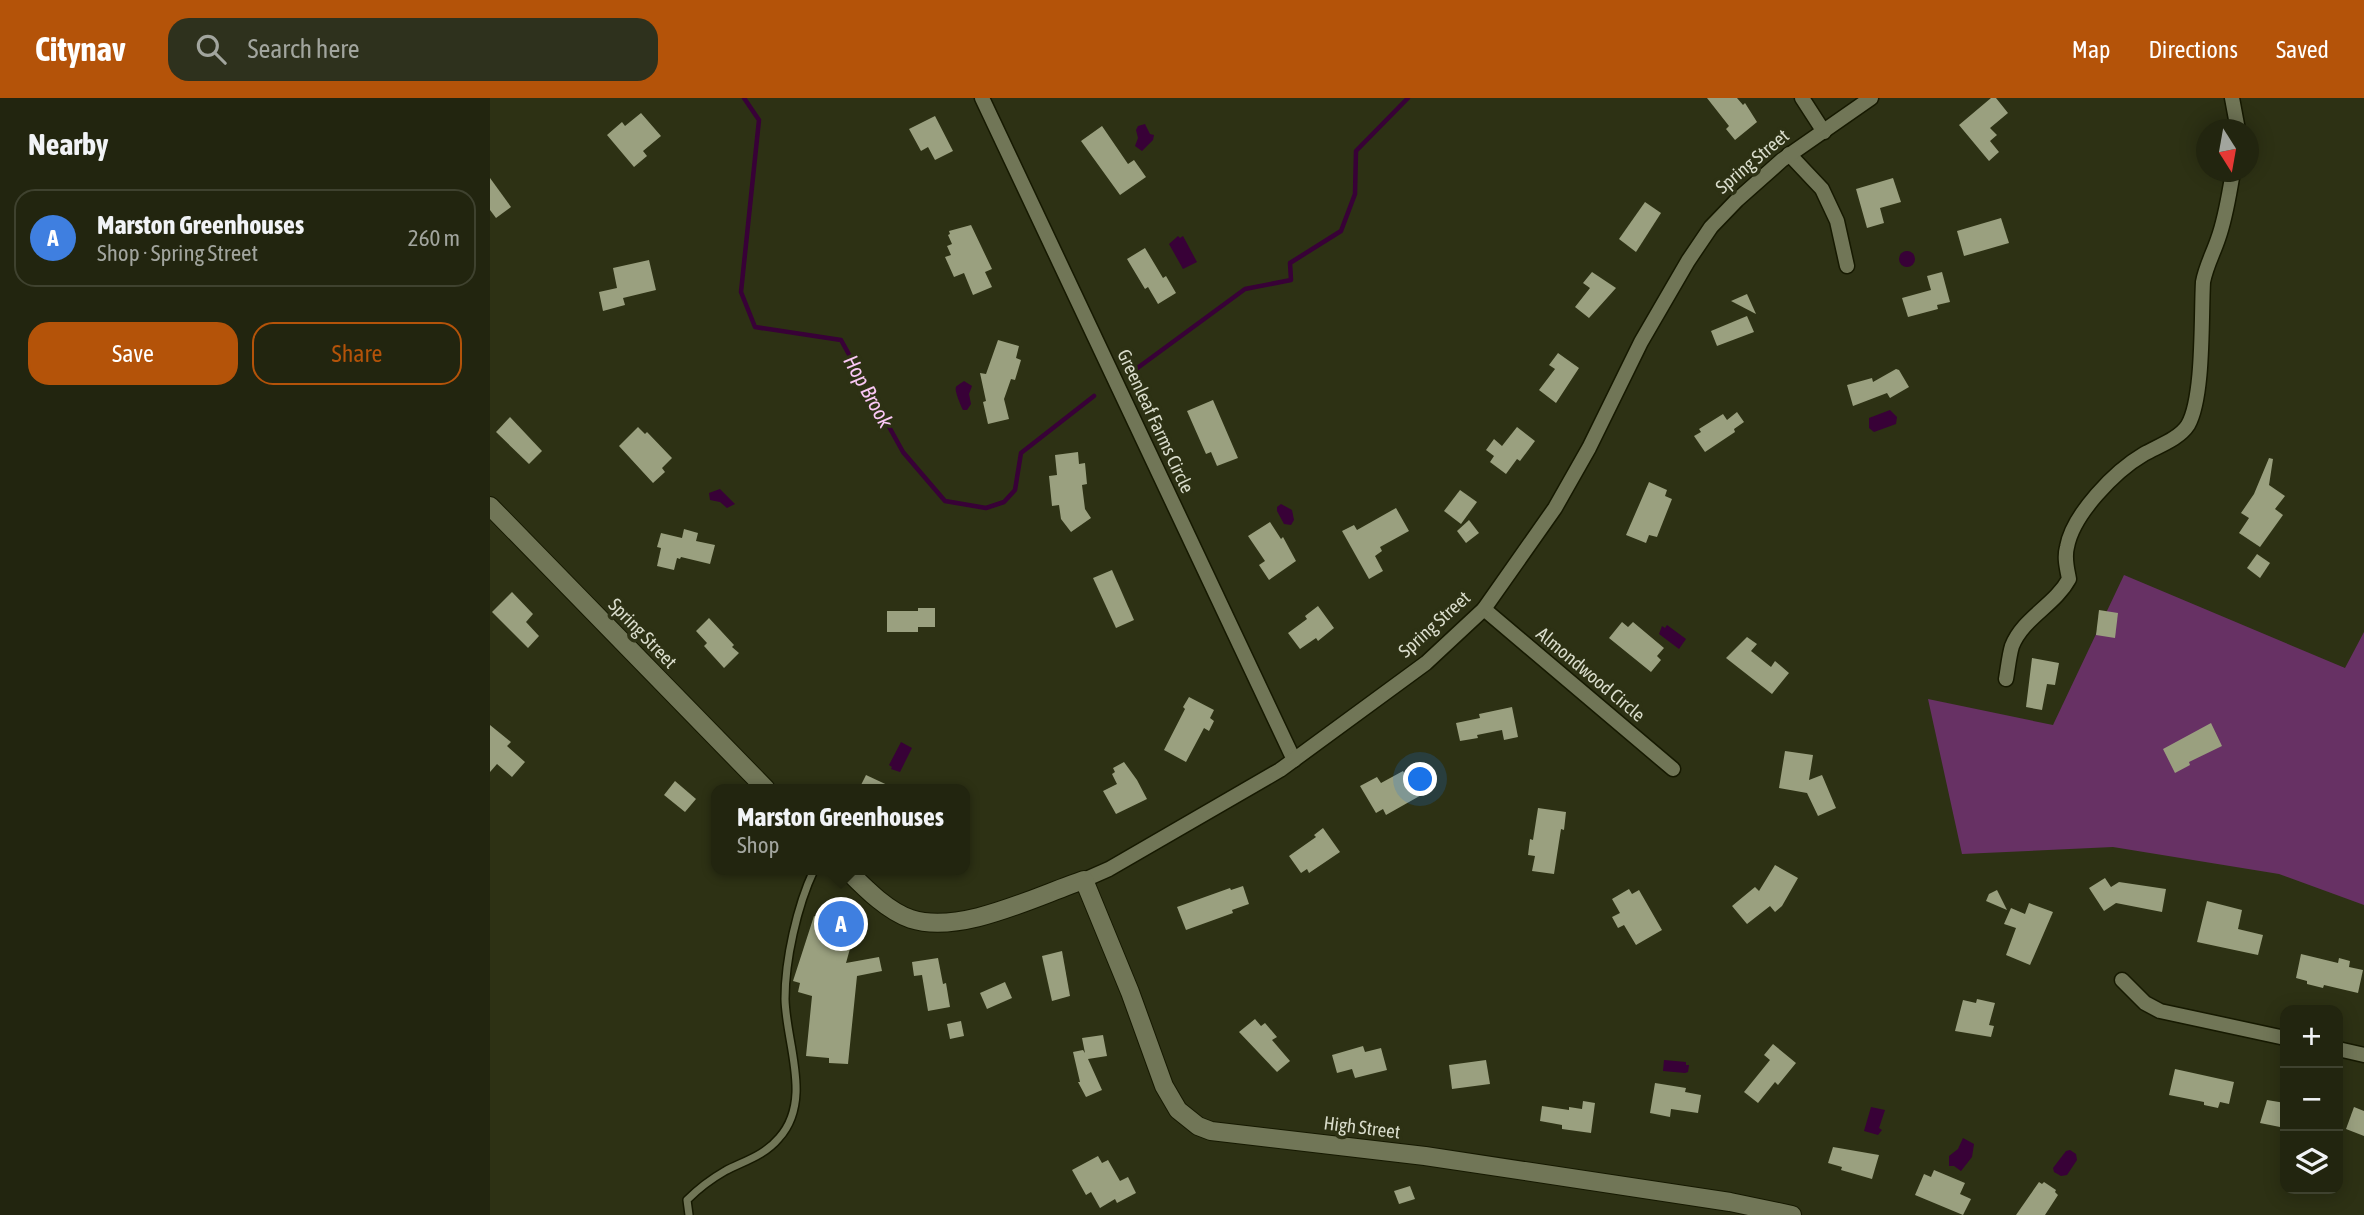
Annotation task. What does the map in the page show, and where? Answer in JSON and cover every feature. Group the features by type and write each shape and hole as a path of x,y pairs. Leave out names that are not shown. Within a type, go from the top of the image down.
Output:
{"street":[{"name":"Greenleaf Farms Circle","path":"982,98 1294,760"},
{"path":"1802,98 1824,132"},
{"name":"Spring Street","path":"853,875 892,909 909,919 937,923 982,917 1084,880 1109,869 1280,770 1426,663 1484,609 1555,508 1589,448 1641,342 1711,227 1789,154 1871,98"},
{"path":"2232,98 2236,119"},
{"path":"1789,154 1822,189 1837,221 1847,266"},
{"path":"2006,679 2013,645 2030,621 2062,592 2069,579 2066,548 2085,511 2116,474 2141,456 2179,435 2187,427 2195,408 2206,265 2224,221 2231,182"},
{"name":"Spring Street","path":"490,506 761,784"},
{"name":"Almondwood Circle","path":"1484,609 1674,769"},
{"name":"High Street","path":"1084,880 1130,992 1164,1086 1178,1110 1198,1126 1210,1131 1425,1156 1730,1202 1792,1215"},
{"path":"2122,980 2145,1003 2160,1012 2280,1037"},
{"path":"2343,1050 2364,1055"}],"lane":[{"path":"689,1215 687,1200 697,1189 726,1171 760,1156 780,1138 795,1114 794,1069 785,999 793,930 812,875"}],"shaded area":[{"path":"1145,124 1150,134 1154,135 1153,140 1142,151 1135,146 1138,138 1136,130 1138,126"},
{"path":"1178,236 1183,236 1197,262 1183,269 1169,244"},
{"path":"1904,251 1910,251 1915,259 1913,265 1904,267 1899,262 1899,256"},
{"path":"964,381 972,386 969,394 971,404 967,410 963,410 956,389 956,386"},
{"path":"1890,410 1897,417 1896,424 1874,432 1869,428 1869,418"},
{"path":"720,489 735,504 727,508 720,502 710,500 709,493"},
{"path":"1281,504 1292,510 1294,520 1291,525 1284,524 1277,511"},
{"path":"2124,575 2345,668 2364,632 2364,905 2279,874 2113,847 1962,854 1928,699 2053,725"},
{"path":"1667,625 1686,639 1679,649 1659,634 1662,626 1665,628"},
{"path":"901,742 912,748 900,772 891,769 889,765"},
{"path":"1664,1060 1686,1062 1686,1065 1689,1065 1688,1072 1663,1071"},
{"path":"1871,1107 1885,1110 1879,1128 1882,1130 1878,1135 1864,1131"},
{"path":"1963,1138 1974,1144 1972,1157 1961,1171 1949,1166 1949,1156 1958,1149"},
{"path":"2070,1150 2076,1154 2077,1160 2067,1175 2061,1176 2054,1172 2053,1168 2066,1151"}],"building":[{"path":"1707,98 1737,98 1743,105 1745,103 1757,122 1735,140 1726,129 1729,126"},
{"path":"1991,98 1996,98 2008,113 1990,128 1997,135 1990,141 1999,152 1989,161 1959,125"},
{"path":"641,113 661,136 643,151 647,156 634,167 607,135 622,122 625,126"},
{"path":"935,116 953,151 935,160 928,147 921,151 909,129"},
{"path":"1102,126 1128,164 1134,160 1146,177 1120,195 1081,141"},
{"path":"490,178 511,207 496,218 490,210"},
{"path":"1893,178 1901,202 1880,208 1884,223 1867,228 1856,189"},
{"path":"1645,202 1661,213 1636,252 1619,239"},
{"path":"2001,218 2009,243 1964,256 1957,231"},
{"path":"971,225 992,269 985,272 992,287 973,295 964,273 954,277 945,257 951,255 947,246 952,244 949,231"},
{"path":"1145,248 1163,278 1166,276 1176,293 1158,304 1148,287 1145,289 1127,259"},
{"path":"649,260 656,290 623,298 625,305 603,311 599,292 617,288 613,268"},
{"path":"1592,272 1616,288 1589,318 1575,307 1590,288 1583,283"},
{"path":"1942,272 1950,302 1937,305 1938,309 1908,317 1902,298 1931,290 1927,276"},
{"path":"1747,294 1756,314 1731,301"},
{"path":"1747,316 1754,332 1717,346 1711,331"},
{"path":"998,340 1019,346 1016,358 1021,360 1015,380 1011,379 1004,399 1009,419 988,424 980,373 986,374"},
{"path":"1558,353 1579,368 1556,403 1539,390 1555,369 1549,365"},
{"path":"1896,369 1909,387 1890,398 1887,393 1853,406 1847,385 1872,378 1873,382"},
{"path":"1213,400 1238,458 1217,466 1211,452 1206,454 1187,411"},
{"path":"1737,412 1744,422 1734,429 1735,432 1705,452 1694,436 1701,432 1699,429 1723,414 1727,420"},
{"path":"510,417 542,451 529,464 496,432"},
{"path":"638,427 645,434 647,432 672,458 662,468 665,472 653,483 619,446"},
{"path":"1517,427 1535,441 1506,474 1490,462 1494,456 1486,450 1494,439 1502,446"},
{"path":"1078,452 1079,464 1085,463 1087,484 1082,485 1085,509 1091,518 1071,532 1061,519 1059,505 1052,506 1049,476 1057,475 1055,455"},
{"path":"2269,458 2273,459 2269,485 2285,496 2275,509 2283,515 2260,547 2239,533 2249,518 2241,513 2254,494"},
{"path":"1649,482 1667,490 1665,496 1672,499 1657,537 1649,535 1646,543 1626,535"},
{"path":"1460,490 1477,502 1461,524 1444,511"},
{"path":"1396,508 1409,531 1380,547 1382,551 1375,556 1383,571 1369,579 1342,531 1354,525 1357,530"},
{"path":"1469,520 1479,533 1466,543 1457,531"},
{"path":"1270,522 1281,539 1283,537 1296,561 1269,580 1259,565 1265,561 1248,536"},
{"path":"684,529 698,533 696,541 715,545 710,564 681,557 677,558 674,570 657,566 661,548 657,547 661,533 682,538"},
{"path":"2257,554 2270,563 2260,578 2247,568"},
{"path":"1112,570 1134,620 1116,628 1093,578"},
{"path":"512,592 533,614 526,622 539,636 528,648 492,612"},
{"path":"1318,606 1334,628 1318,641 1316,638 1300,649 1288,633 1307,619 1305,616"},
{"path":"918,608 935,608 935,627 918,627 918,632 887,632 887,611 918,611"},
{"path":"2099,610 2118,613 2115,638 2096,635"},
{"path":"709,618 739,653 724,668 704,646 707,643 696,631"},
{"path":"1622,622 1628,627 1633,622 1664,648 1657,656 1661,660 1651,672 1609,638"},
{"path":"1747,637 1757,644 1751,651 1771,667 1775,661 1789,673 1772,694 1726,658"},
{"path":"2032,658 2059,663 2055,685 2047,684 2042,710 2026,707"},
{"path":"1189,697 1214,710 1210,718 1214,721 1209,731 1204,728 1186,762 1164,750"},
{"path":"1512,707 1518,737 1504,740 1502,730 1460,741 1456,723 1480,718 1479,714"},
{"path":"2211,723 2222,746 2189,762 2190,765 2175,773 2163,749"},
{"path":"490,725 511,742 507,746 525,762 512,777 497,764 490,772"},
{"path":"1785,751 1813,755 1809,780 1822,775 1836,808 1818,816 1807,793 1779,788"},
{"path":"1124,762 1147,799 1116,814 1103,791 1117,784 1112,774 1115,772 1113,768"},
{"path":"1419,766 1432,789 1386,815 1383,809 1376,813 1360,786 1377,777 1381,783"},
{"path":"866,775 885,784 862,784"},
{"path":"675,781 696,799 685,812 664,795"},
{"path":"1538,808 1566,812 1554,874 1532,871 1535,856 1528,855"},
{"path":"1323,828 1340,852 1309,873 1307,869 1301,873 1289,856 1316,837 1314,835"},
{"path":"1775,865 1798,878 1782,906 1775,912 1770,906 1747,924 1732,906 1755,887 1759,891"},
{"path":"2105,878 2111,887 2119,882 2166,889 2162,912 2116,903 2104,911 2089,888"},
{"path":"1243,886 1249,904 1232,910 1233,913 1186,930 1177,907"},
{"path":"1629,889 1632,894 1639,890 1662,930 1636,945 1624,925 1618,928 1612,917 1620,913 1612,899"},
{"path":"1997,890 2007,910 1986,901 1989,894"},
{"path":"2207,901 2242,910 2238,929 2263,935 2258,955 2197,942"},
{"path":"836,902 861,909 846,963 879,957 882,971 857,976 848,1064 829,1063 829,1058 806,1056 812,996 798,992 800,983 793,981 814,916 831,921"},
{"path":"2029,903 2053,912 2030,965 2006,955 2016,928 2004,924 2011,908 2025,914"},
{"path":"1062,951 1070,996 1052,1001 1042,956"},
{"path":"2301,954 2338,963 2339,958 2350,961 2349,967 2363,970 2358,993 2324,985 2323,988 2296,978"},
{"path":"938,958 950,1007 928,1011 922,975 914,976 912,962"},
{"path":"1005,982 1012,998 987,1009 980,993"},
{"path":"1977,999 1995,1003 1989,1025 1994,1026 1991,1037 1955,1031 1963,1000 1976,1003"},
{"path":"1255,1019 1261,1026 1265,1023 1277,1037 1272,1040 1290,1061 1277,1072 1239,1032"},
{"path":"961,1021 964,1036 950,1039 947,1024"},
{"path":"1103,1035 1107,1056 1088,1059 1102,1090 1086,1097 1078,1082 1073,1052 1083,1050 1085,1053 1082,1038"},
{"path":"1773,1044 1796,1063 1778,1085 1775,1082 1758,1103 1744,1092 1770,1060 1764,1055"},
{"path":"1363,1046 1365,1052 1381,1048 1387,1070 1355,1078 1352,1069 1337,1073 1332,1055"},
{"path":"1486,1060 1490,1084 1452,1089 1449,1065"},
{"path":"2175,1069 2234,1082 2229,1104 2220,1102 2218,1108 2204,1105 2204,1102 2169,1095"},
{"path":"1655,1083 1686,1088 1685,1092 1701,1095 1698,1113 1671,1109 1670,1117 1650,1113"},
{"path":"2267,1100 2280,1102 2280,1127 2260,1123"},
{"path":"1583,1101 1595,1103 1591,1133 1562,1129 1562,1125 1540,1121 1542,1106 1582,1109"},
{"path":"2354,1107 2364,1111 2364,1136 2346,1129"},
{"path":"1833,1147 1879,1155 1872,1179 1841,1170 1842,1167 1828,1163"},
{"path":"1098,1156 1102,1163 1108,1160 1120,1181 1128,1177 1136,1193 1117,1203 1115,1199 1100,1208 1091,1192 1086,1195 1072,1170"},
{"path":"1934,1170 1965,1183 1960,1194 1971,1199 1963,1215 1915,1195 1924,1174 1931,1177"},
{"path":"2039,1182 2044,1182 2056,1190 2058,1195 2045,1215 2016,1215"},
{"path":"1410,1186 1415,1199 1399,1204 1394,1191"}],"waterway":[{"name":"Hop Brook","path":"744,98 759,120 741,292 755,327 841,340 903,452 945,501 986,508 1004,502 1015,490 1021,453 1094,396"},
{"name":"Hop Brook","path":"1132,372 1245,289 1291,280 1290,263 1341,231 1355,194 1356,151 1408,98"}],"place":[{"name":"Marston Greenhouses","path":"841,924"}]}
